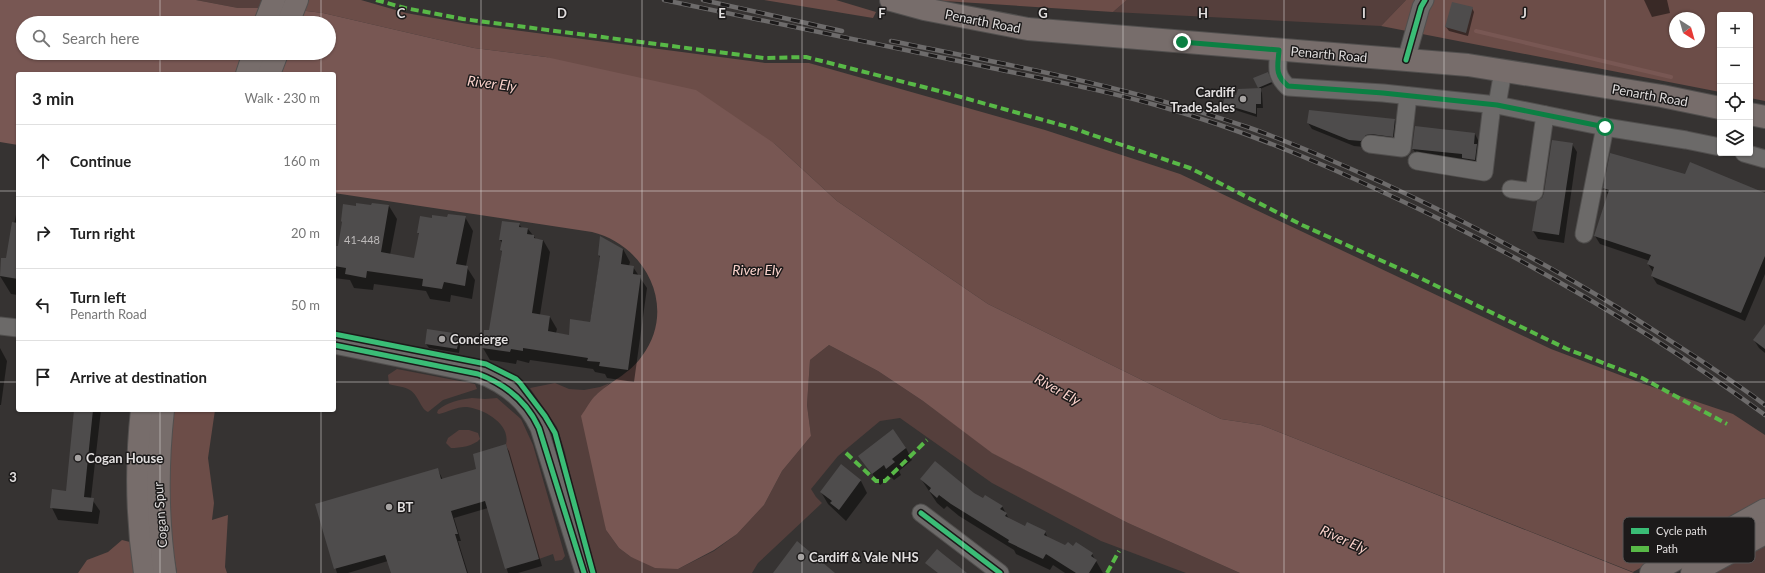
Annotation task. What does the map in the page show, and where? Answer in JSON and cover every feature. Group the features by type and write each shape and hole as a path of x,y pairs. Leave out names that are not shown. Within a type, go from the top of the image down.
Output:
{"main road":[{"path":"268,16 274,0"},
{"path":"291,16 297,0"},
{"name":"Penarth Road","path":"891,0 924,9 1028,30 1468,65 1662,96 1717,107"},
{"path":"248,72 252,60"},
{"path":"270,72 274,60"},
{"path":"1753,115 1765,117"},
{"name":"Cogan Spur","path":"142,412 139,441 139,514 145,573"},
{"name":"Cogan Spur","path":"163,412 158,478 162,548 166,573"},
{"path":"1752,517 1765,510"},
{"path":"1755,538 1765,533"},
{"path":"1651,573 1669,563"},
{"path":"1692,573 1710,563"}],"street":[{"path":"1406,60 1421,7 1425,0"},
{"path":"1279,50 1277,69 1279,79 1288,86 1494,105 1605,127 1717,146"},
{"path":"1417,162 1484,172 1494,105 1503,71"},
{"path":"1370,144 1402,148 1408,96"},
{"path":"1512,189 1534,192 1544,115"},
{"path":"1584,234 1605,127"},
{"path":"1753,156 1765,159"},
{"path":"0,326 16,328"},
{"path":"336,345 478,374 500,385 528,408 539,428 584,573"},
{"path":"921,513 1000,573"}],"shaded area":[{"path":"196,0 285,0 282,8 238,8"},
{"path":"285,0 361,0 406,13 468,24 765,63 809,63 1045,130 1180,174 1551,349 1641,383 1733,414 1765,435 1765,499 1732,517 1623,517 1623,563 1649,563 1633,572 1261,425 1221,419 988,304 837,201 775,144 546,57 474,48 323,13 282,8"},
{"path":"764,0 836,0 876,12 873,18"},
{"path":"928,0 1127,0 1113,12"},
{"path":"1127,0 1406,0 1381,26 1113,12"},
{"path":"1406,0 1765,0 1765,101 1753,99 1753,12 1717,12 1717,91 1381,26"},
{"path":"829,345 878,371 923,401 993,453 1128,523 1240,573 1186,573 1101,541 992,483 900,418 880,421 838,456 811,489 822,503 758,563 752,573 592,573 565,452 557,427 530,388 555,383 569,389 584,390 600,387 610,383 595,396 606,530 619,548 631,557 678,569 714,551 737,534 764,505 782,471 811,436 807,405 810,360"},
{"path":"397,369 475,384 477,389 443,400 428,412 423,408 412,391 403,387 389,384 388,375"},
{"path":"472,398 497,398 521,419 533,445 565,556 562,560 555,561 553,554 539,559 506,444 504,430 500,424 488,414 474,408 464,407 439,414 437,413 438,410 449,403"},
{"path":"173,412 215,412 208,458 214,503 212,520 228,515 225,567 227,573 177,573 171,532 169,492"},
{"path":"459,430 469,430 478,433 480,439 471,445 451,448 446,443 448,438"},
{"path":"122,540 130,542 134,573 78,573 87,560 108,552"},
{"path":"1765,544 1765,573 1713,573 1731,563 1755,563 1755,550"}],"water":[{"name":"River Ely","path":"0,0 196,0 238,8 282,8 336,16 16,16 16,60 336,60 336,16 474,48 546,57 696,90 775,144 837,201 988,304 1221,419 1261,425 1634,573 1240,573 1128,523 992,453 923,401 878,371 829,345 810,360 807,405 811,436 782,471 764,505 737,534 714,550 678,569 655,568 631,557 619,548 606,530 581,416 595,396 632,368 642,356 652,337 657,318 656,299 651,281 641,264 628,250 611,239 592,232 336,193 336,72 16,72 16,145 0,142"}],"building":[{"path":"1452,2 1473,7 1466,33 1445,27"},
{"path":"1268,72 1272,82 1258,88 1253,78"},
{"name":"Cardiff Trade Sales","path":"1261,88 1261,104 1256,104 1256,114 1223,104 1226,92 1236,95 1238,89"},
{"path":"1309,110 1395,119 1393,137 1371,134 1366,135 1361,141 1349,140 1307,123"},
{"path":"1415,126 1475,133 1474,144 1477,144 1475,160 1462,158 1462,154 1412,149"},
{"path":"1552,140 1573,143 1559,235 1532,231 1537,201 1542,198 1544,193"},
{"path":"1610,153 1685,174 1690,162 1765,193 1765,256 1741,313 1651,276 1654,267 1647,264 1651,255 1594,236 1609,190 1603,188"},
{"path":"356,203 389,205 381,252 414,258 419,233 417,233 420,216 432,218 432,215 447,217 448,214 466,216 456,264 468,266 465,286 444,282 442,289 422,286 423,279 367,271 366,278 345,274 346,268 336,266 336,246 338,246 342,222 343,204 356,206"},
{"path":"502,221 520,223 519,227 528,228 527,234 534,235 534,238 543,240 532,313 550,316 548,331 569,335 570,319 590,322 600,256 598,255 600,236 623,249 621,264 634,266 633,274 641,275 628,370 599,366 600,362 587,361 588,358 523,348 523,351 511,349 510,352 482,348 484,330 489,330 502,251 500,250 502,240 499,240"},
{"path":"12,222 16,223 16,279 0,276 1,258 6,258"},
{"path":"1765,324 1765,349 1753,340"},
{"name":"Concierge","path":"427,329 460,334 457,349 425,344"},
{"name":"Cogan House","path":"74,412 93,412 84,497 94,498 92,512 50,508 52,489 66,491"},
{"path":"893,429 906,448 892,459 895,462 886,469 884,465 872,474 858,456"},
{"name":"BT","path":"506,444 539,559 505,569 485,501 451,511 458,534 455,534 467,573 391,573 385,555 334,569 315,504 438,468 441,479 476,469 473,454"},
{"path":"935,461 974,493 983,498 985,495 1003,506 1000,509 1007,513 1005,516 1025,526 1027,522 1046,531 1044,535 1065,545 1068,542 1073,546 1076,542 1093,553 1091,556 1097,560 1089,573 1076,573 1046,554 1043,559 1008,542 1009,540 939,495 937,498 929,491 931,488 920,479"},
{"path":"841,464 861,480 839,510 830,503 832,501 820,492"},
{"name":"Cardiff & Vale NHS","path":"797,541 835,573 773,573"},
{"path":"937,549 967,573 938,573 925,563"}],"waterway":[{"path":"1476,31 1671,77"}],"railway":[{"path":"664,0 1092,89 1166,108 1251,136 1307,158 1389,195 1438,218 1535,269 1583,296 1675,353 1721,383 1765,415"},
{"path":"703,0 842,31"},
{"path":"891,41 1072,78 1117,89 1206,114 1250,128 1301,147 1383,183 1476,228 1536,260 1625,312 1748,392 1765,405"}],"marked path":[{"path":"376,0 405,8 463,19 764,58 806,57 943,92 1072,128 1190,168 1302,225 1418,277 1567,349 1642,378 1727,424"},
{"path":"846,453 876,481 885,481 927,440"},
{"path":"1107,573 1119,551"}],"cycle path":[{"path":"1406,60 1421,7 1425,0"},
{"path":"336,334 486,364 516,379 545,416 555,433 593,573"},
{"path":"336,345 478,374 497,383 522,402 539,428 584,573"},
{"path":"921,513 1000,573"}],"place":[{"name":"Cardiff Trade Sales","path":"1243,99"},
{"name":"Concierge","path":"442,339"},
{"name":"Cogan House","path":"78,458"},
{"name":"BT","path":"389,507"},
{"name":"Cardiff & Vale NHS","path":"801,557"}],"route":[{"path":"1182,42 1279,50 1277,69 1279,79 1288,86 1383,93 1497,105 1605,127"}]}
